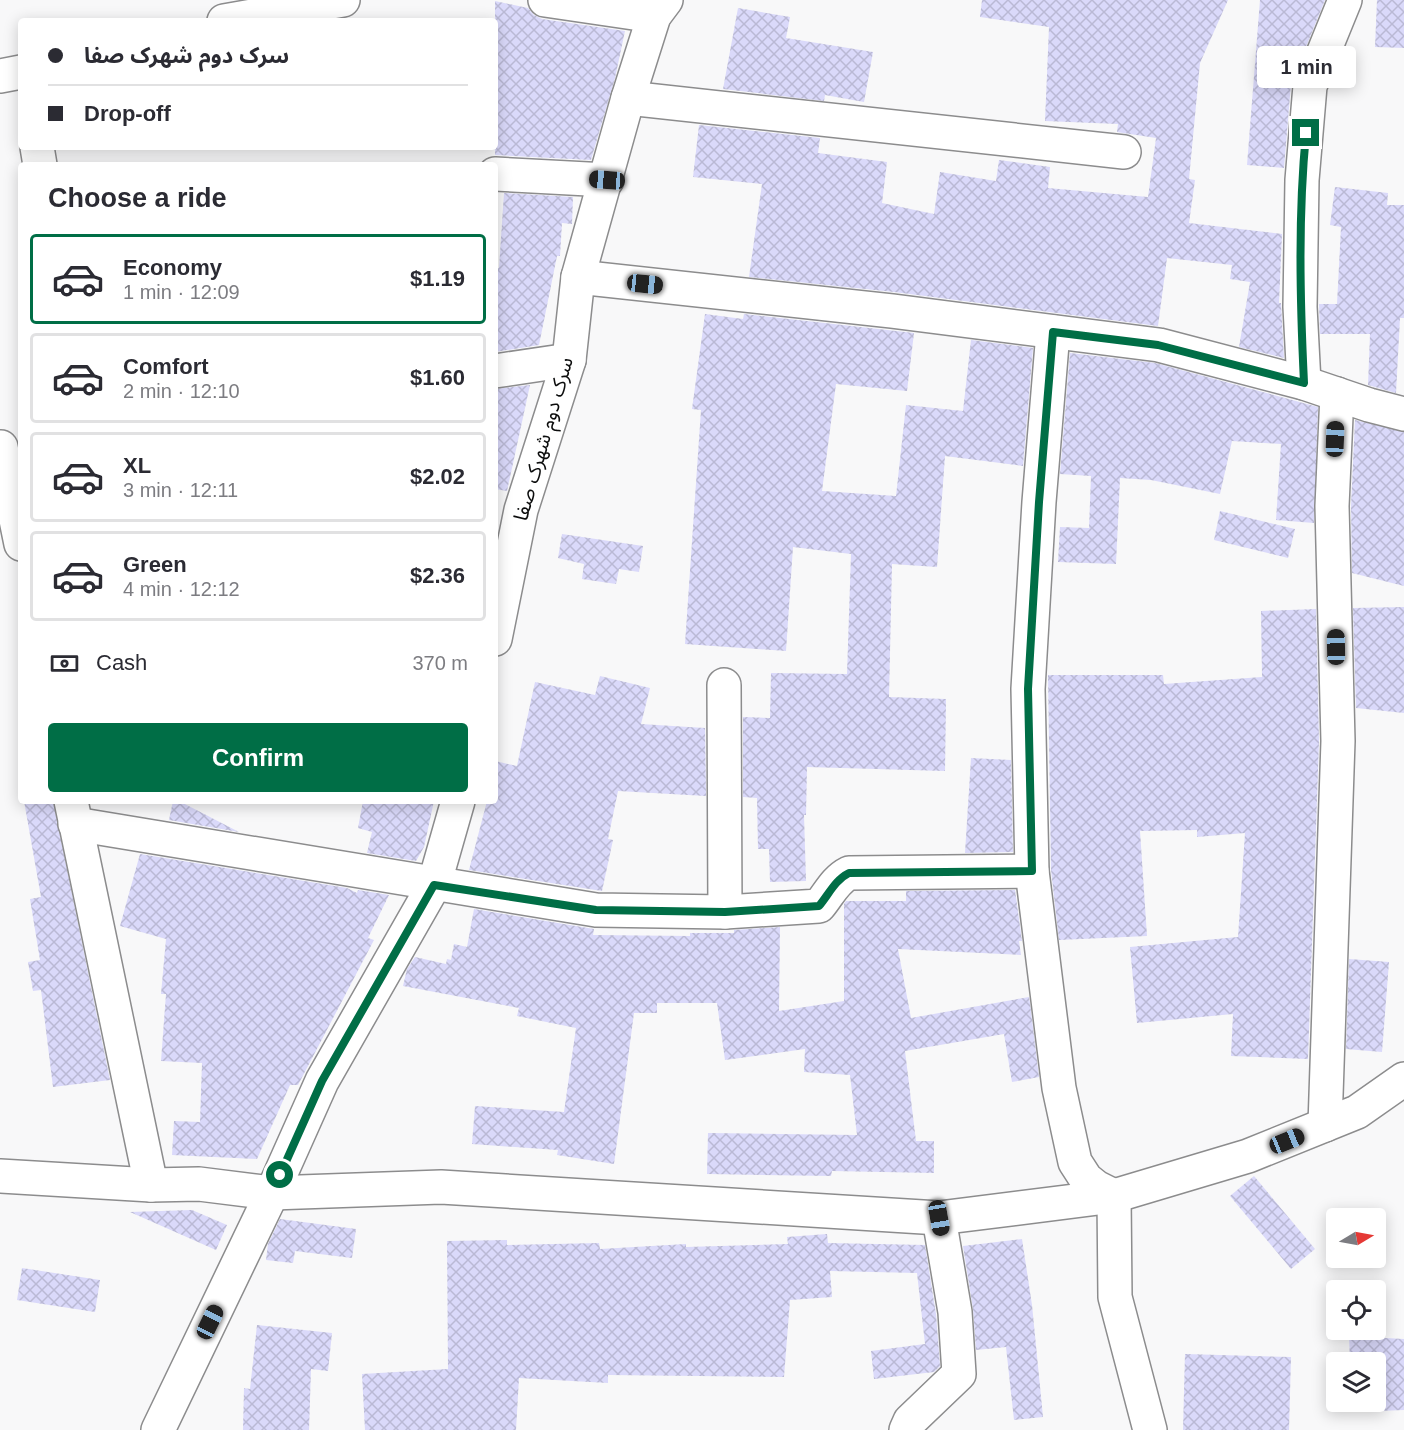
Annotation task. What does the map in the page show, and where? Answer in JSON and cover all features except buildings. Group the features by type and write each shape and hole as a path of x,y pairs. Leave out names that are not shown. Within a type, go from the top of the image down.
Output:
{"street":[{"path":"241,18 343,0"},
{"path":"545,0 660,8"},
{"path":"1304,383 1300,307 1302,192 1310,86 1345,0"},
{"name":"سرک دوم شهرک صفا","path":"498,624 521,510 569,360 578,277 607,180 628,98 660,8"},
{"path":"0,76 18,73"},
{"path":"628,98 1124,152"},
{"path":"498,174 607,180"},
{"path":"578,277 892,311 1158,345 1304,383 1404,414"},
{"path":"1053,332 1039,502 1028,689 1032,871 1059,1088 1075,1162 1086,1179 1114,1196"},
{"path":"498,371 569,360"},
{"path":"1325,1125 1338,741 1332,506 1336,394"},
{"path":"8,446 18,521"},
{"path":"724,685 725,912"},
{"path":"158,1430 272,1193 322,1081 434,885 457,804"},
{"path":"151,1185 73,813 434,885 596,910 725,912 819,906 832,891 838,879 849,873 1032,871"},
{"path":"0,1176 151,1185 199,1184 272,1193 441,1187 939,1218 1114,1196 1248,1156 1357,1112 1404,1079"},
{"path":"1114,1196 1115,1297 1150,1430"},
{"path":"906,1430 910,1421 959,1374 956,1311 939,1218"}],"route":[{"path":"280,1175 322,1081 434,885 596,910 725,912 819,906 832,891 838,879 849,873 1032,871 1028,689 1039,502 1053,332 1158,345 1304,383 1300,307 1302,180 1306,133"}]}
